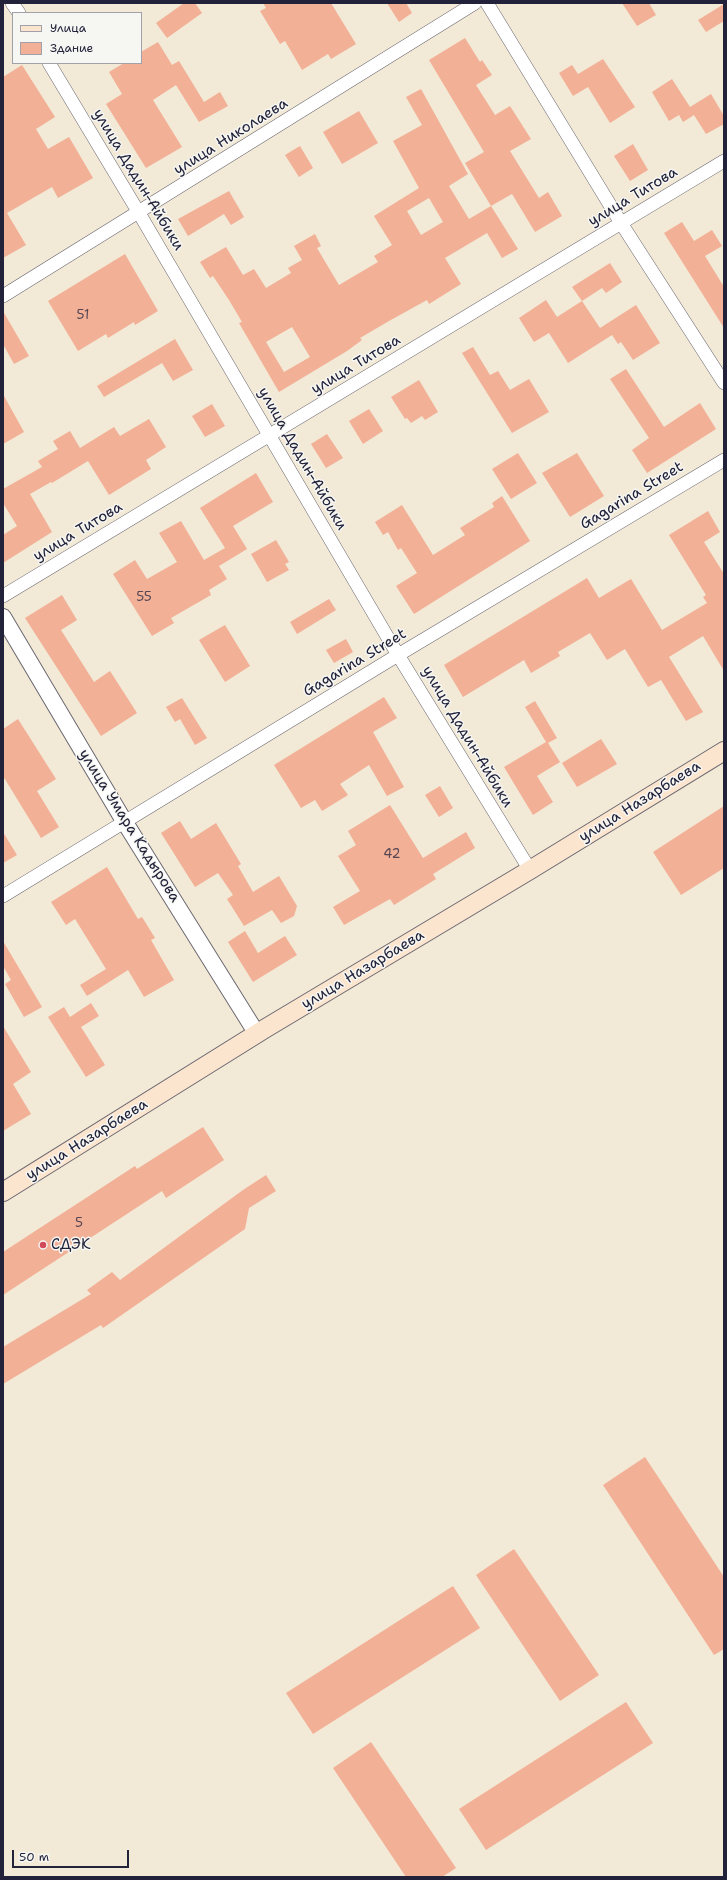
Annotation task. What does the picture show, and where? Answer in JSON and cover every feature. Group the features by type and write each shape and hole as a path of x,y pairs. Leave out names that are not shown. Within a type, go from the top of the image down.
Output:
{"main road":[{"name":"улица Назарбаева","path":"3,1192 257,1034 530,870 724,751"}],"street":[{"path":"12,3 17,12"},
{"name":"улица Николаева","path":"3,296 139,213 475,3"},
{"path":"487,3 621,223 724,383"},
{"name":"улица Дадин-Айбики","path":"50,64 139,213 398,655 530,870"},
{"name":"улица Титова","path":"3,596 724,161"},
{"name":"Gagarina Street","path":"3,896 398,655 724,460"},
{"name":"улица Умара Кадырова","path":"3,617 124,821 257,1034"}],"building":[{"path":"184,3 195,3 202,13 167,38 156,23"},
{"path":"263,3 331,3 356,44 331,59 328,54 302,70 285,41 280,44 260,11 266,8"},
{"path":"387,3 406,3 412,13 399,22"},
{"path":"622,3 649,3 656,15 637,26"},
{"path":"724,4 724,21 706,32 698,20"},
{"path":"465,38 480,62 482,60 492,75 476,85 495,115 510,106 531,139 510,151 539,198 548,192 562,216 535,232 512,194 491,206 465,163 484,152 429,60"},
{"path":"158,42 172,65 179,61 204,102 220,92 228,106 199,122 176,85 153,100 182,147 146,168 106,104 122,94 109,72 122,64 142,64 142,51"},
{"path":"603,59 635,107 610,123 588,87 573,96 559,73 572,65 578,74"},
{"path":"22,65 55,117 36,129 48,149 69,137 93,178 58,198 52,187 7,213 26,245 3,258 3,77"},
{"path":"672,79 690,107 711,94 724,116 724,124 706,134 694,115 683,122 679,115 669,121 652,92"},
{"path":"421,89 468,174 449,186 469,219 491,206 518,249 502,258 487,233 445,258 461,284 429,304 427,300 360,338 362,340 347,351 279,392 239,323 242,322 229,300 213,276 210,278 200,262 226,247 243,275 254,269 266,288 291,273 288,268 302,260 294,246 315,234 321,246 317,248 339,285 378,262 374,256 392,245 374,216 419,188 393,141 422,125 406,97","holes":["429,198 443,222 421,235 407,211","292,327 310,357 284,372 266,342"]},
{"path":"359,111 378,143 342,164 323,132"},
{"path":"633,144 648,170 630,181 614,156"},
{"path":"300,146 313,168 299,177 285,155"},
{"path":"229,191 244,217 231,225 224,214 188,236 178,219"},
{"path":"682,222 694,241 712,230 722,246 705,256 724,287 724,328 664,233"},
{"path":"125,254 158,311 135,325 134,322 108,338 106,334 78,351 48,301"},
{"path":"610,263 622,282 606,293 602,288 582,301 572,287"},
{"path":"546,300 557,317 582,301 600,328 636,305 660,343 633,360 621,342 618,344 612,335 568,363 549,333 534,342 519,318"},
{"path":"3,311 29,356 14,364 3,344"},
{"path":"175,339 193,370 173,381 162,363 104,397 97,386"},
{"path":"473,347 490,375 498,371 510,390 529,379 549,412 512,433 462,353"},
{"path":"626,369 664,427 700,403 716,429 647,473 632,450 649,438 610,379"},
{"path":"419,380 438,412 425,420 422,416 411,423 407,418 405,419 391,397"},
{"path":"3,394 24,432 3,444"},
{"path":"212,404 225,426 205,437 192,416"},
{"path":"369,409 383,431 363,444 349,421"},
{"path":"149,419 166,447 146,460 151,469 109,495 88,461 52,483 51,482 30,494 52,532 3,563 3,535 17,526 3,503 3,489 42,467 38,461 58,449 53,441 70,431 80,448 114,427 120,436"},
{"path":"327,434 343,458 326,468 311,444"},
{"path":"518,453 537,483 511,499 492,469"},
{"path":"577,453 604,496 570,517 542,473"},
{"path":"256,473 273,502 233,526 247,549 219,566 227,579 209,590 211,595 171,618 174,623 152,636 113,574 135,560 147,579 177,562 159,533 181,521 204,560 225,548 200,508"},
{"path":"502,496 530,541 414,614 396,586 417,573 401,548 398,550 388,532 383,535 375,522 402,505 433,555 465,535 460,528 494,507 492,503"},
{"path":"708,511 720,532 704,542 724,574 724,671 703,636 669,657 703,712 686,721 661,680 648,687 625,649 607,660 590,633 558,652 560,656 531,673 524,660 463,697 444,665 587,578 599,598 631,579 662,630 707,603 703,597 706,595 669,535"},
{"path":"276,540 289,562 285,564 289,570 267,582 251,554"},
{"path":"62,595 77,620 61,630 94,682 110,671 137,713 101,736 25,618"},
{"path":"329,599 336,610 297,634 290,622"},
{"path":"225,625 250,666 225,682 199,640"},
{"path":"346,639 353,652 334,663 326,650"},
{"path":"384,697 397,718 373,732 404,787 387,796 369,765 340,784 348,795 322,811 315,800 301,808 274,765"},
{"path":"182,698 207,738 195,745 180,719 175,722 166,707"},
{"path":"535,701 557,738 548,743 560,762 537,776 553,802 533,815 504,767 546,742 525,707"},
{"path":"18,719 56,779 37,791 59,827 41,838 3,776 3,729"},
{"path":"601,739 617,764 577,787 562,763"},
{"path":"440,786 453,808 439,817 425,795"},
{"path":"390,805 423,858 466,832 475,848 433,874 436,879 394,905 390,899 344,925 333,907 360,891 338,856 356,845 348,831"},
{"path":"724,806 724,868 681,895 653,852"},
{"path":"180,821 191,839 216,823 241,864 238,866 253,892 279,876 297,906 294,916 281,923 272,910 244,926 227,899 233,895 218,873 195,887 161,833"},
{"path":"3,832 17,855 3,863"},
{"path":"107,867 138,919 142,917 155,938 151,940 174,980 144,997 128,970 87,996 80,985 106,969 75,919 66,925 51,902"},
{"path":"245,931 258,953 285,936 297,955 253,982 228,942"},
{"path":"3,941 42,1007 24,1017 5,984 11,980 3,966"},
{"path":"91,1003 99,1016 81,1027 105,1065 86,1077 48,1017 64,1007 70,1017"},
{"path":"3,1026 31,1072 13,1084 31,1114 3,1131"},
{"path":"203,1127 224,1160 166,1198 162,1191 3,1295 3,1252 135,1166 137,1169"},
{"path":"266,1175 276,1191 249,1208 245,1229 103,1328 101,1325 3,1384 3,1347 91,1294 87,1290 112,1272 120,1280 243,1190"},
{"path":"645,1457 724,1577 724,1649 714,1655 603,1485"},
{"path":"514,1549 599,1675 560,1701 476,1575"},
{"path":"453,1586 480,1628 313,1734 286,1693"},
{"path":"626,1702 653,1743 486,1850 459,1809"},
{"path":"371,1742 456,1868 442,1877 406,1877 333,1768"}],"place":[{"name":"СДЭК","path":"43,1245"}]}
